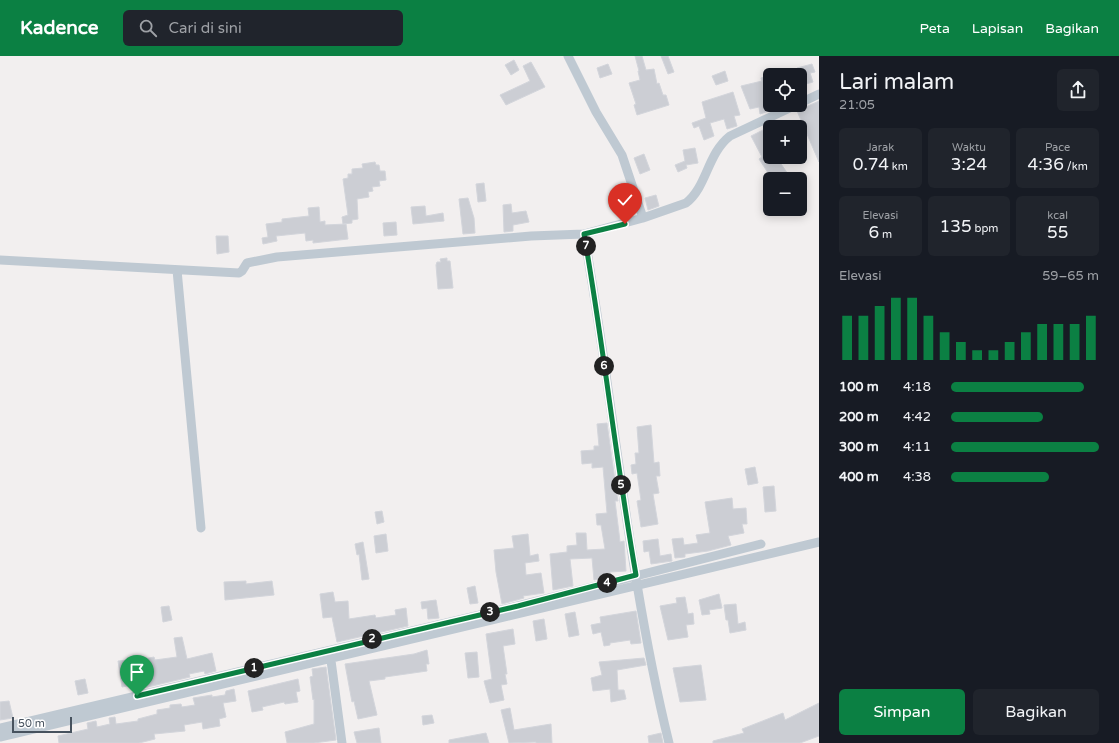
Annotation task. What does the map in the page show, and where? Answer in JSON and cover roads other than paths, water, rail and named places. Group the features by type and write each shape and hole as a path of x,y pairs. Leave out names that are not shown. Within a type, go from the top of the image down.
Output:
{"street":[{"path":"568,56 596,112 622,155 643,218"},
{"path":"807,100 819,94"},
{"path":"0,260 239,273 247,263 277,257 531,236 584,234 643,218 680,206 692,199 712,158 722,143 730,136 781,112"},
{"path":"584,234 597,306 624,506 641,610 669,743"},
{"path":"177,270 201,528"},
{"path":"0,728 638,585 819,542"},
{"path":"0,737 761,544"},
{"path":"330,653 342,743"}]}
